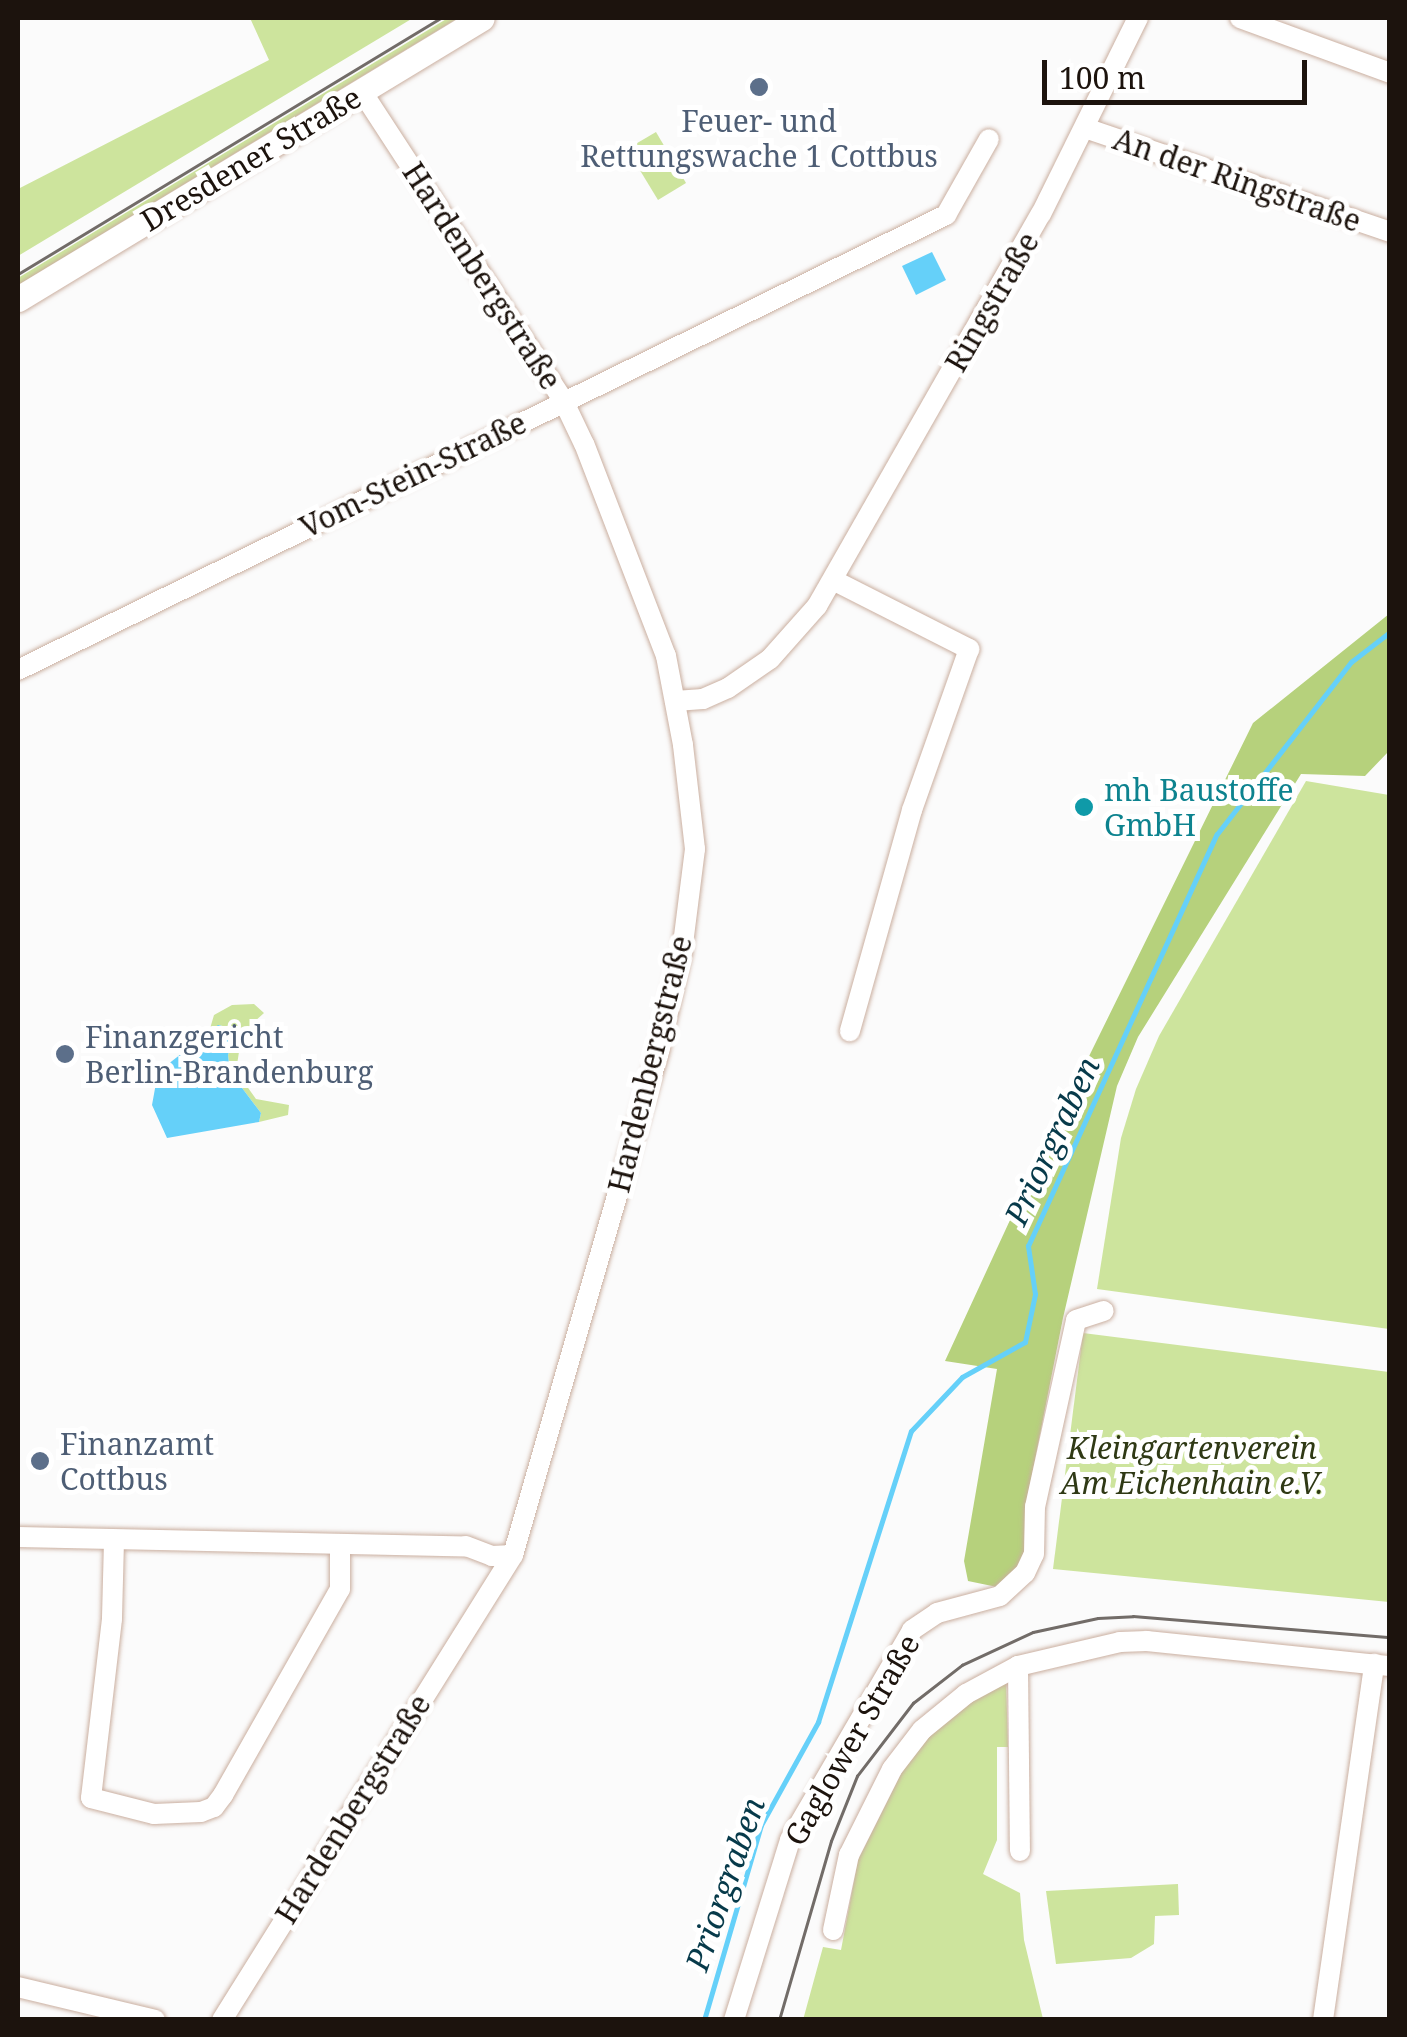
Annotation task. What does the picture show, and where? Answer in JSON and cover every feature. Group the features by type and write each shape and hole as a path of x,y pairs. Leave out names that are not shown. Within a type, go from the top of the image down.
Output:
{"main road":[{"name":"Dresdener Straße","path":"18,299 482,18"}],"street":[{"name":"Ringstraße","path":"676,709 704,699 770,659 817,606 1042,214 1138,18"},
{"path":"1240,18 1390,74"},
{"name":"Hardenbergstraße","path":"222,2020 513,1555 660,1050 682,952 695,849 666,656 563,400 363,93"},
{"name":"An der Ringstraße","path":"1085,128 1390,232"},
{"name":"Vom-Stein-Straße","path":"18,670 946,215 989,139"},
{"path":"833,580 970,649 912,810 850,1031"},
{"name":"Gaglower Straße","path":"734,2020 790,1840 912,1630 938,1613 1000,1596 1026,1573 1034,1554 1035,1506 1076,1320 1104,1311"},
{"path":"18,1537 466,1546 492,1556 513,1555"},
{"path":"114,1541 112,1620 91,1798 154,1814 214,1808 340,1589 340,1546"},
{"path":"834,1930 849,1855 892,1770 922,1730 966,1694 1018,1666 1120,1642 1147,1641 1382,1665 1323,2020"},
{"path":"1018,1666 1020,1850"},
{"path":"18,1987 155,2020"}],"green space":[{"path":"250,18 413,18 18,256 18,189 269,60"},
{"path":"448,18 458,18 18,285 18,278"},
{"path":"656,132 686,183 658,200 627,149"},
{"path":"1389,614 1389,751 1365,776 1301,774 1138,1037 1117,1086 1063,1318 1026,1505 1024,1552 1018,1570 997,1587 968,1581 964,1561 997,1369 945,1361 1034,1168 1253,723"},
{"path":"1306,781 1389,795 1389,1329 1097,1289 1121,1138 1136,1089 1159,1036"},
{"path":"254,1004 264,1013 242,1033 236,1071 256,1099 289,1105 288,1115 259,1122 261,1113 230,1072 228,1055 237,1030 219,1025 209,1032 214,1015 232,1005"},
{"name":"Kleingartenverein Am Eichenhain e.V.","path":"1083,1333 1389,1372 1389,1602 1053,1569"},
{"path":"1006,1679 1008,1747 997,1747 997,1840 983,1874 1020,1893 1024,1940 1043,2019 803,2020 823,1947 841,1950 858,1860 901,1774 926,1736 973,1697"},
{"path":"1178,1884 1179,1915 1155,1916 1154,1944 1131,1958 1056,1964 1046,1891"}],"water":[{"path":"932,252 946,280 916,295 902,266"},
{"path":"218,1025 237,1030 228,1055 230,1072 261,1113 259,1122 167,1138 152,1105 158,1072"}],"waterway":[{"name":"Priorgraben","path":"704,2020 761,1825 818,1722 911,1431 962,1377 1025,1342 1035,1294 1028,1246 1217,834 1351,662 1390,632"}],"tram line":[{"path":"18,274 441,18"},
{"path":"779,2020 831,1841 857,1776 913,1703 962,1665 1033,1632 1098,1618 1133,1616 1390,1637"}],"place":[{"name":"Feuer- und Rettungswache 1 Cottbus","path":"759,87"},
{"name":"mh Baustoffe GmbH","path":"1084,807"},
{"name":"Finanzgericht Berlin-Brandenburg","path":"65,1054"},
{"name":"Finanzamt Cottbus","path":"40,1461"}]}
